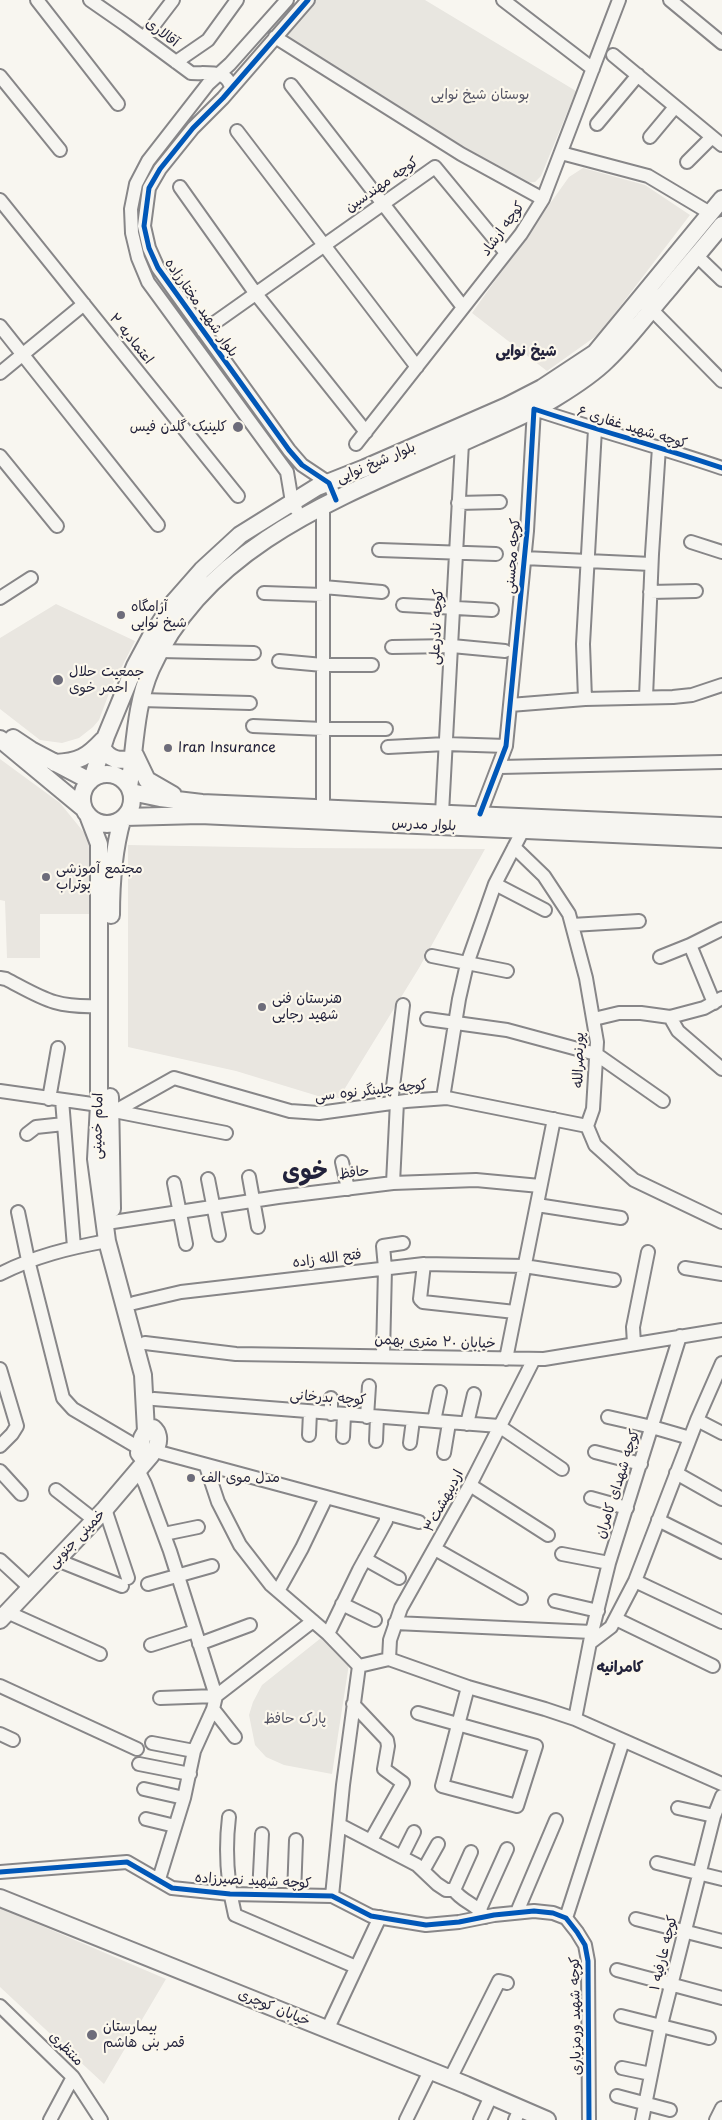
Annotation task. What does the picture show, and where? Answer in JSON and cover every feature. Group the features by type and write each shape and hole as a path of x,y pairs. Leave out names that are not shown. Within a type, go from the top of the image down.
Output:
{"main road":[{"name":"بلوار شیخ نوایی","path":"91,780 104,742 135,666 150,638 173,603 202,570 240,535 317,488 507,406 542,388 595,353 722,199"},
{"name":"بلوار شیخ نوایی","path":"130,789 141,700 150,670 186,610 215,580 253,548 302,517 534,409 574,386 606,361 652,310 722,225"},
{"path":"0,728 31,750 91,780"},
{"path":"0,740 86,812 105,825 124,819 132,805 130,789 119,777 112,774 98,776 91,780 82,795 86,812"},
{"path":"104,742 106,754 117,760 134,755 147,780 162,790 186,801"},
{"path":"55,762 81,760 104,742"},
{"name":"بلوار مدرس","path":"130,789 160,798 186,801 722,826"},
{"path":"158,815 148,808 148,804 150,800 160,798"},
{"name":"امام خمینی","path":"86,812 99,844 100,1006 108,1110 113,1222 145,1343 154,1400 152,1431"},
{"name":"بلوار مدرس","path":"124,819 158,815 200,814 722,839"},
{"name":"امام خمینی","path":"124,819 115,843 111,875 108,1110 96,1159 107,1241 143,1376 152,1431"},
{"path":"99,844 107,840 115,843"},
{"path":"146,1452 159,1438 152,1431"},
{"name":"خمینی جنوبی","path":"2,1613 105,1510 138,1470 146,1452"},
{"name":"خمینی جنوبی","path":"2,1613 24,1583 146,1452"},
{"name":"خیابان کوچری","path":"0,1898 491,2096 518,2114 547,2120"}],"street":[{"path":"37,0 118,104"},
{"name":"آقالاری","path":"90,0 191,73"},
{"path":"144,38 173,0"},
{"path":"176,62 208,40 236,0"},
{"name":"بلوار شهید مختارزاده","path":"287,0 200,94 148,161 136,184 131,209 132,233 138,258 148,282 288,472 292,502 302,517"},
{"name":"بلوار شهید مختارزاده","path":"308,0 231,89 193,128 160,169 149,188 144,226 149,248 158,268 203,331 289,450 302,465 329,483"},
{"path":"503,0 593,69"},
{"name":"کوچه ارشاد","path":"356,444 521,234 543,200 619,0"},
{"path":"670,0 722,44"},
{"path":"275,37 462,154 543,200"},
{"path":"613,55 722,145"},
{"path":"215,106 205,106 191,73 218,74 228,78 231,89"},
{"path":"0,76 60,150"},
{"path":"597,124 638,76"},
{"path":"291,85 464,307"},
{"path":"650,137 675,107"},
{"path":"237,131 417,367"},
{"path":"687,162 712,137"},
{"path":"561,154 648,176 710,213"},
{"name":"کوچه مهندسین","path":"203,331 435,166 506,253"},
{"path":"180,187 256,294 366,432"},
{"name":"اعتمادیه ۲","path":"0,200 238,496"},
{"path":"697,256 722,280"},
{"path":"0,373 84,304"},
{"path":"652,310 722,381"},
{"path":"0,326 158,525"},
{"name":"کوچه شهید غفاری ۶","path":"534,409 722,468"},
{"name":"کوچه محسنی","path":"480,814 500,767 506,746 527,531 534,409"},
{"path":"585,700 583,644 595,429"},
{"name":"کوچه نادرعلی","path":"442,813 462,443"},
{"path":"646,697 651,564 659,447"},
{"path":"0,456 57,526"},
{"path":"323,808 323,591 330,503 329,483"},
{"path":"458,502 500,502"},
{"path":"691,542 722,552"},
{"path":"379,550 496,554"},
{"path":"524,558 651,564"},
{"path":"0,598 31,578"},
{"path":"264,592 382,592"},
{"path":"650,592 696,592"},
{"path":"403,604 453,609 492,610"},
{"path":"392,647 452,646 506,651"},
{"path":"160,651 254,653"},
{"path":"279,661 323,665 372,665"},
{"path":"510,705 692,695 722,685"},
{"path":"141,700 250,703"},
{"path":"253,726 386,729"},
{"path":"388,747 446,744 506,746"},
{"path":"500,767 722,762"},
{"path":"442,1098 467,964 495,884 523,830"},
{"name":"پورنصرالله","path":"514,847 544,876 569,914 572,925 594,1019 597,1042 593,1109 587,1126"},
{"path":"495,884 545,910"},
{"path":"572,925 639,921"},
{"path":"660,957 722,929"},
{"path":"594,1019 619,1013 641,1013 670,1017 704,1008 718,1000 690,945"},
{"path":"432,956 507,971"},
{"path":"0,978 6,979 48,1002 80,1007 100,1006"},
{"path":"394,1183 394,1102 403,1006"},
{"path":"670,1017 678,1031 722,1068"},
{"path":"427,1019 531,1035 596,1054 663,1101"},
{"path":"58,1048 56,1100 64,1124 74,1247"},
{"name":"کوچه چلینگر نوه سی","path":"108,1110 174,1078 290,1111 319,1113 394,1102 442,1098 587,1126"},
{"path":"0,1091 226,1133"},
{"path":"506,1359 554,1119"},
{"path":"27,1134 36,1128 64,1124"},
{"path":"587,1126 595,1145 634,1180 722,1222"},
{"path":"342,1162 348,1189"},
{"path":"249,1177 258,1227"},
{"path":"208,1180 219,1235"},
{"name":"حافظ","path":"113,1222 213,1206 394,1183 476,1180 540,1186"},
{"path":"174,1183 186,1244"},
{"path":"536,1205 622,1218"},
{"path":"18,1212 28,1260 63,1398 73,1409 146,1452 419,1522"},
{"path":"0,1274 28,1260 74,1247 107,1241"},
{"path":"383,1355 385,1268 383,1246 403,1243"},
{"path":"634,1344 632,1327 648,1252"},
{"path":"424,1264 420,1299 423,1302 515,1312"},
{"name":"فتح الله زاده","path":"134,1303 181,1292 424,1264 524,1266 614,1280"},
{"path":"685,1268 722,1274"},
{"name":"خیابان ۲۰ متری بهمن","path":"145,1343 236,1354 534,1359 588,1353 722,1330"},
{"name":"کوچه شهدای کامران","path":"575,1719 591,1638 609,1563 680,1336"},
{"name":"اردیبهشت۳","path":"389,1659 390,1640 395,1623 413,1584 435,1549 470,1485 534,1359"},
{"path":"395,1623 591,1638 611,1627 634,1581 690,1438 722,1363"},
{"path":"0,1369 17,1426 0,1446"},
{"path":"369,1386 376,1441"},
{"path":"434,1422 440,1392"},
{"path":"467,1424 474,1394"},
{"path":"331,1398 331,1414"},
{"name":"کوچه بدرخانی","path":"154,1400 499,1426"},
{"path":"309,1435 310,1412"},
{"path":"343,1437 344,1415"},
{"path":"608,1417 690,1438"},
{"path":"410,1444 413,1420"},
{"path":"698,1420 722,1433"},
{"path":"444,1453 449,1423"},
{"path":"499,1426 562,1469"},
{"path":"595,1452 641,1464"},
{"path":"206,1466 218,1502 240,1546 278,1591 328,1634 359,1666"},
{"path":"138,1470 164,1534 216,1696 213,1709 194,1751 184,1798 159,1879"},
{"path":"0,1471 21,1494"},
{"path":"676,1474 722,1499"},
{"path":"470,1485 548,1534"},
{"path":"56,1490 88,1515"},
{"path":"278,1591 302,1548 326,1498"},
{"path":"591,1498 627,1508"},
{"path":"57,1560 125,1582 105,1510"},
{"path":"328,1634 386,1521 386,1514"},
{"path":"658,1520 722,1552"},
{"path":"164,1534 198,1527"},
{"path":"435,1549 521,1598"},
{"path":"562,1554 609,1563"},
{"path":"365,1559 399,1578"},
{"path":"0,1560 24,1583"},
{"path":"148,1584 212,1566"},
{"path":"634,1581 722,1622"},
{"path":"555,1601 598,1611"},
{"path":"342,1604 375,1620"},
{"path":"2,1613 100,1654"},
{"path":"616,1619 713,1666"},
{"path":"160,1698 216,1696 313,1621"},
{"path":"199,1644 250,1625"},
{"path":"151,1645 195,1631"},
{"path":"359,1666 389,1659 468,1687 546,1709 575,1719 722,1784"},
{"path":"359,1666 343,1785 332,1896 350,1906 380,1917 426,1925 459,1922 483,1913 534,1911 553,1913 566,1918 624,1740"},
{"path":"0,1686 137,1748"},
{"path":"418,1713 458,1723 536,1746 517,1806 442,1786 458,1723 468,1687"},
{"path":"353,1704 387,1740 388,1746 384,1769 404,1783 371,1840"},
{"path":"213,1709 235,1737"},
{"path":"0,1734 13,1740"},
{"path":"152,1743 194,1751"},
{"path":"139,1764 190,1774"},
{"path":"144,1790 184,1798"},
{"name":"کوچه عارفیه ۱","path":"642,2120 661,2025 714,1816 722,1796"},
{"path":"678,1808 714,1816"},
{"path":"229,1817 226,1847 230,1894 235,1915 356,1967"},
{"path":"146,1819 175,1826"},
{"path":"517,1912 556,1820"},
{"path":"340,1825 424,1869 426,1875 446,1890 454,1890"},
{"path":"402,1856 414,1832"},
{"path":"259,1894 262,1834"},
{"path":"294,1895 296,1840"},
{"path":"424,1869 438,1844"},
{"path":"483,1913 507,1849"},
{"path":"454,1890 471,1852"},
{"name":"کوچه شهید نصیرزاده","path":"0,1872 127,1862 172,1888 230,1894 332,1896"},
{"path":"657,1863 722,1879"},
{"path":"454,1890 457,1895 483,1913"},
{"path":"327,2030 380,1917"},
{"name":"کوچه شهید ورمزیاری","path":"566,1918 584,1945 588,1961 589,2120"},
{"path":"636,1919 722,1941"},
{"path":"617,1970 722,1998"},
{"path":"450,2079 499,1981 508,1983"},
{"name":"منتظری","path":"0,2006 74,2077 102,2120"},
{"path":"621,2016 709,2038"},
{"path":"622,2068 651,2074"},
{"path":"406,2120 430,2071"},
{"path":"50,2120 74,2077"},
{"path":"480,2120 491,2096"},
{"path":"617,2096 670,2110"},
{"path":"716,2120 722,2108"}],"shaded area":[{"path":"583,168 645,185 690,215 599,334 547,371 472,313 569,177"},
{"name":"جمعیت حلال احمر خوی","path":"56,604 135,641 111,688 99,720 79,738 62,743 40,740 0,709 0,638"},
{"name":"مجتمع آموزشی بوتراب","path":"0,759 60,803 86,835 93,854 92,914 40,914 40,958 7,958 5,901 0,900"},
{"name":"هنرستان فنی شهید رجایی","path":"128,845 485,849 419,968 339,1098 318,1096 236,1071 128,1047"},
{"name":"بیمارستان قمر بنی هاشم","path":"0,1908 166,1979 104,2084 0,1987"}],"green space":[{"name":"بوستان شیخ نوایی","path":"314,0 425,0 576,91 541,176 535,182 524,183 282,36"},
{"name":"پارک حافظ","path":"321,1638 349,1664 332,1774 284,1765 266,1757 255,1745 249,1715 262,1685"}],"cycle path":[{"path":"308,0 223,98 193,128 160,169 149,188 144,226 149,248 158,268 289,450 302,465 329,483 336,500"},
{"path":"480,814 506,746 527,531 534,409 722,468"},
{"path":"0,1872 127,1862 172,1888 230,1894 332,1896 371,1916 426,1925 534,1911 553,1913 566,1918 585,1945 588,1961 589,2120"}],"place":[{"name":"کلینیک گلدن فیس","path":"238,427"},
{"name":"آرامگاه شیخ نوایی","path":"121,615"},
{"name":"جمعیت حلال احمر خوی","path":"58,680"},
{"name":"Iran Insurance","path":"168,748"},
{"name":"مجتمع آموزشی بوتراب","path":"46,877"},
{"name":"هنرستان فنی شهید رجایی","path":"262,1007"},
{"name":"مدل موی الف","path":"191,1478"},
{"name":"بیمارستان قمر بنی هاشم","path":"92,2035"}],"district":[{"name":"شیخ نوایی","path":"526,352"},
{"name":"خوی","path":"305,1172"},
{"name":"کامرانیه","path":"620,1668"}]}
